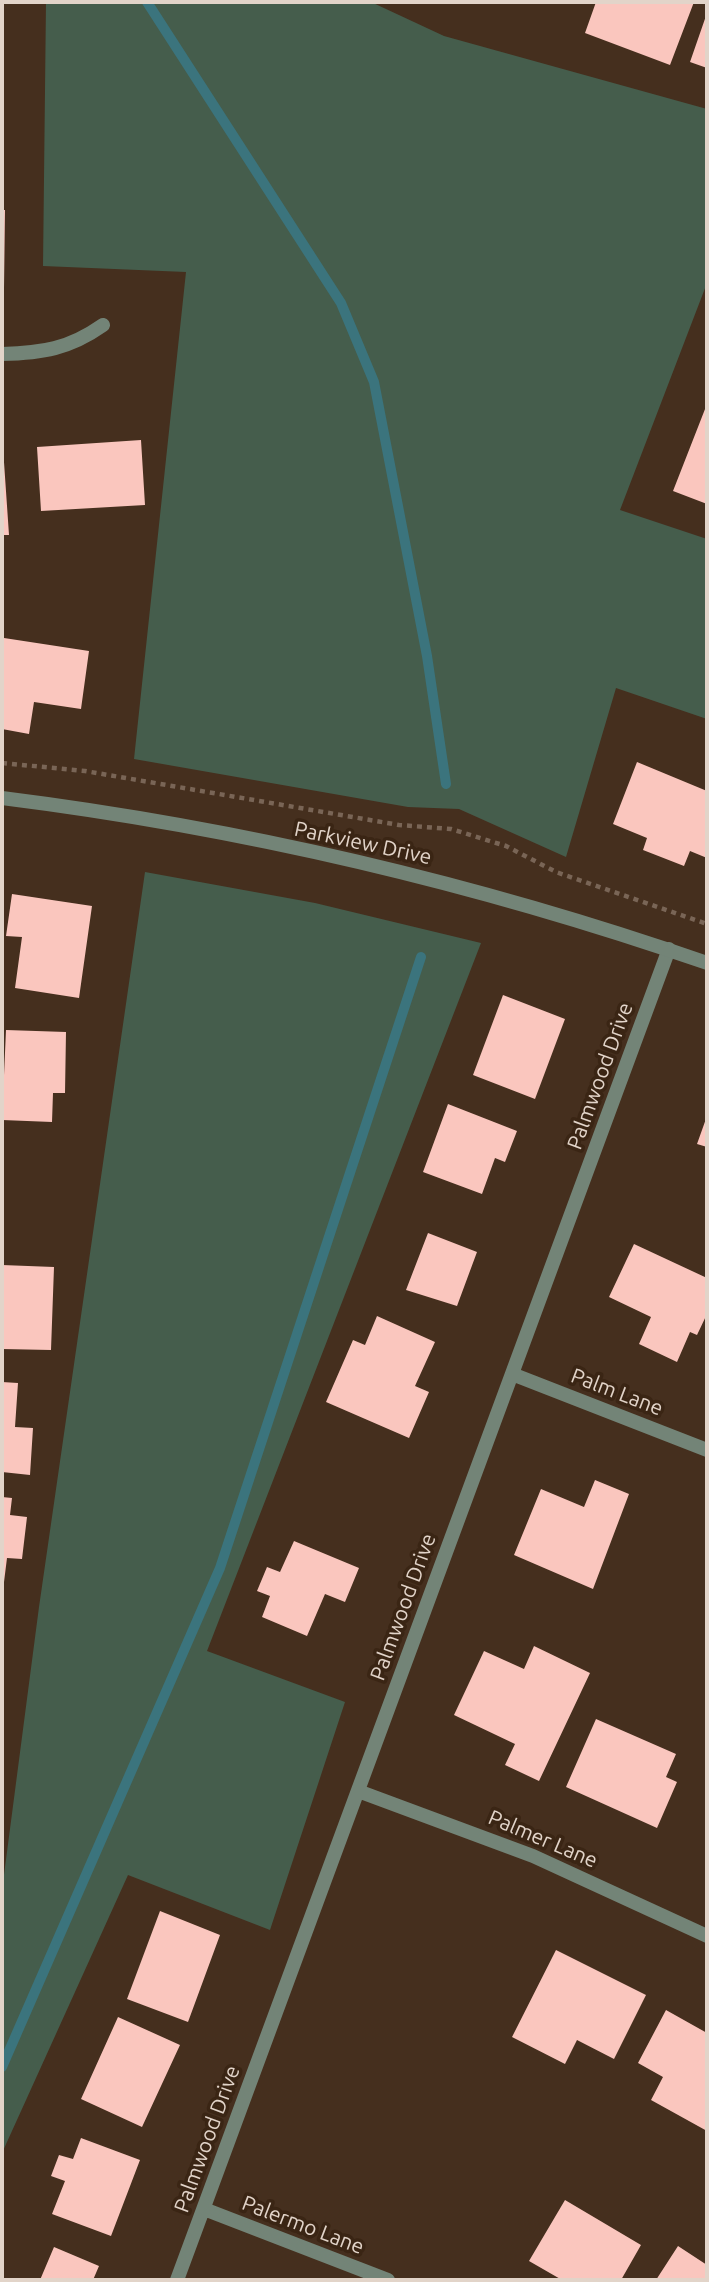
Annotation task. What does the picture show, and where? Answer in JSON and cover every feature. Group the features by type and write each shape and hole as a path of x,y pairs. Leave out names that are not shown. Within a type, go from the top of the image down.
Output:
{"street":[{"path":"2,354 44,353 58,349 74,344 103,325"},
{"name":"Parkview Drive","path":"2,798 185,826 408,873 540,909 707,962"},
{"name":"Palmwood Drive","path":"177,2280 670,950"},
{"name":"Palm Lane","path":"512,1374 707,1450"},
{"name":"Palmer Lane","path":"358,1791 533,1856 707,1936"},
{"name":"Palermo Lane","path":"204,2209 388,2280"}],"path":[{"path":"2,763 85,771 399,825 451,829 506,846 556,872 707,924"}],"green space":[{"path":"46,2 371,2 444,36 707,109 707,283 620,510 707,539 707,719 616,688 566,857 459,809 408,807 134,759 186,272 43,266"},
{"path":"145,872 315,903 481,943 207,1651 345,1702 270,1930 128,1875 2,2153 2,1890 39,1607"}],"building":[{"path":"596,2 694,2 670,65 585,33"},
{"path":"707,13 707,68 690,62"},
{"path":"2,210 5,210 4,288 2,288"},
{"path":"707,404 707,504 673,491"},
{"path":"2,433 9,535 2,535"},
{"path":"141,440 145,505 41,511 37,447"},
{"path":"4,638 89,651 81,709 34,702 29,734 2,729"},
{"path":"637,762 707,791 707,858 690,851 684,866 643,850 647,838 613,824"},
{"path":"12,894 92,906 79,998 15,988 22,937 6,936"},
{"path":"503,995 565,1019 535,1099 473,1075"},
{"path":"6,1030 66,1032 65,1093 53,1093 52,1122 2,1120"},
{"path":"448,1104 517,1131 505,1162 495,1158 482,1194 423,1172"},
{"path":"707,1116 707,1147 697,1144"},
{"path":"428,1233 477,1252 457,1306 406,1290"},
{"path":"634,1244 707,1278 707,1314 697,1335 690,1332 677,1362 639,1344 651,1317 609,1297"},
{"path":"2,1265 54,1267 51,1350 2,1349"},
{"path":"377,1316 435,1342 415,1386 429,1392 409,1438 326,1402 353,1340 365,1345"},
{"path":"2,1382 18,1383 15,1427 33,1428 30,1475 2,1472"},
{"path":"595,1480 629,1494 593,1589 514,1555 541,1489 584,1507"},
{"path":"2,1497 12,1498 10,1515 27,1517 22,1559 7,1558 4,1582 2,1581"},
{"path":"294,1541 359,1568 345,1602 325,1594 307,1636 262,1617 270,1596 257,1591 267,1567 280,1572"},
{"path":"534,1646 590,1673 539,1781 505,1765 515,1744 454,1715 484,1651 524,1669"},
{"path":"596,1719 676,1754 666,1777 677,1782 657,1828 566,1787"},
{"path":"160,1911 220,1935 188,2022 127,1999"},
{"path":"556,1950 646,1995 614,2059 577,2040 565,2064 512,2037"},
{"path":"666,2010 707,2033 707,2131 651,2100 663,2077 638,2063"},
{"path":"118,2017 180,2045 142,2127 81,2099"},
{"path":"81,2138 140,2160 111,2236 52,2214 65,2181 51,2176 59,2155 73,2159"},
{"path":"565,2200 641,2245 621,2280 562,2280 529,2261"},
{"path":"678,2246 707,2265 707,2280 656,2280"},
{"path":"54,2247 99,2266 93,2280 40,2280"}],"waterway":[{"path":"147,2 341,303 374,382 427,656 446,784"},
{"path":"2,2067 220,1568 421,957"}]}
